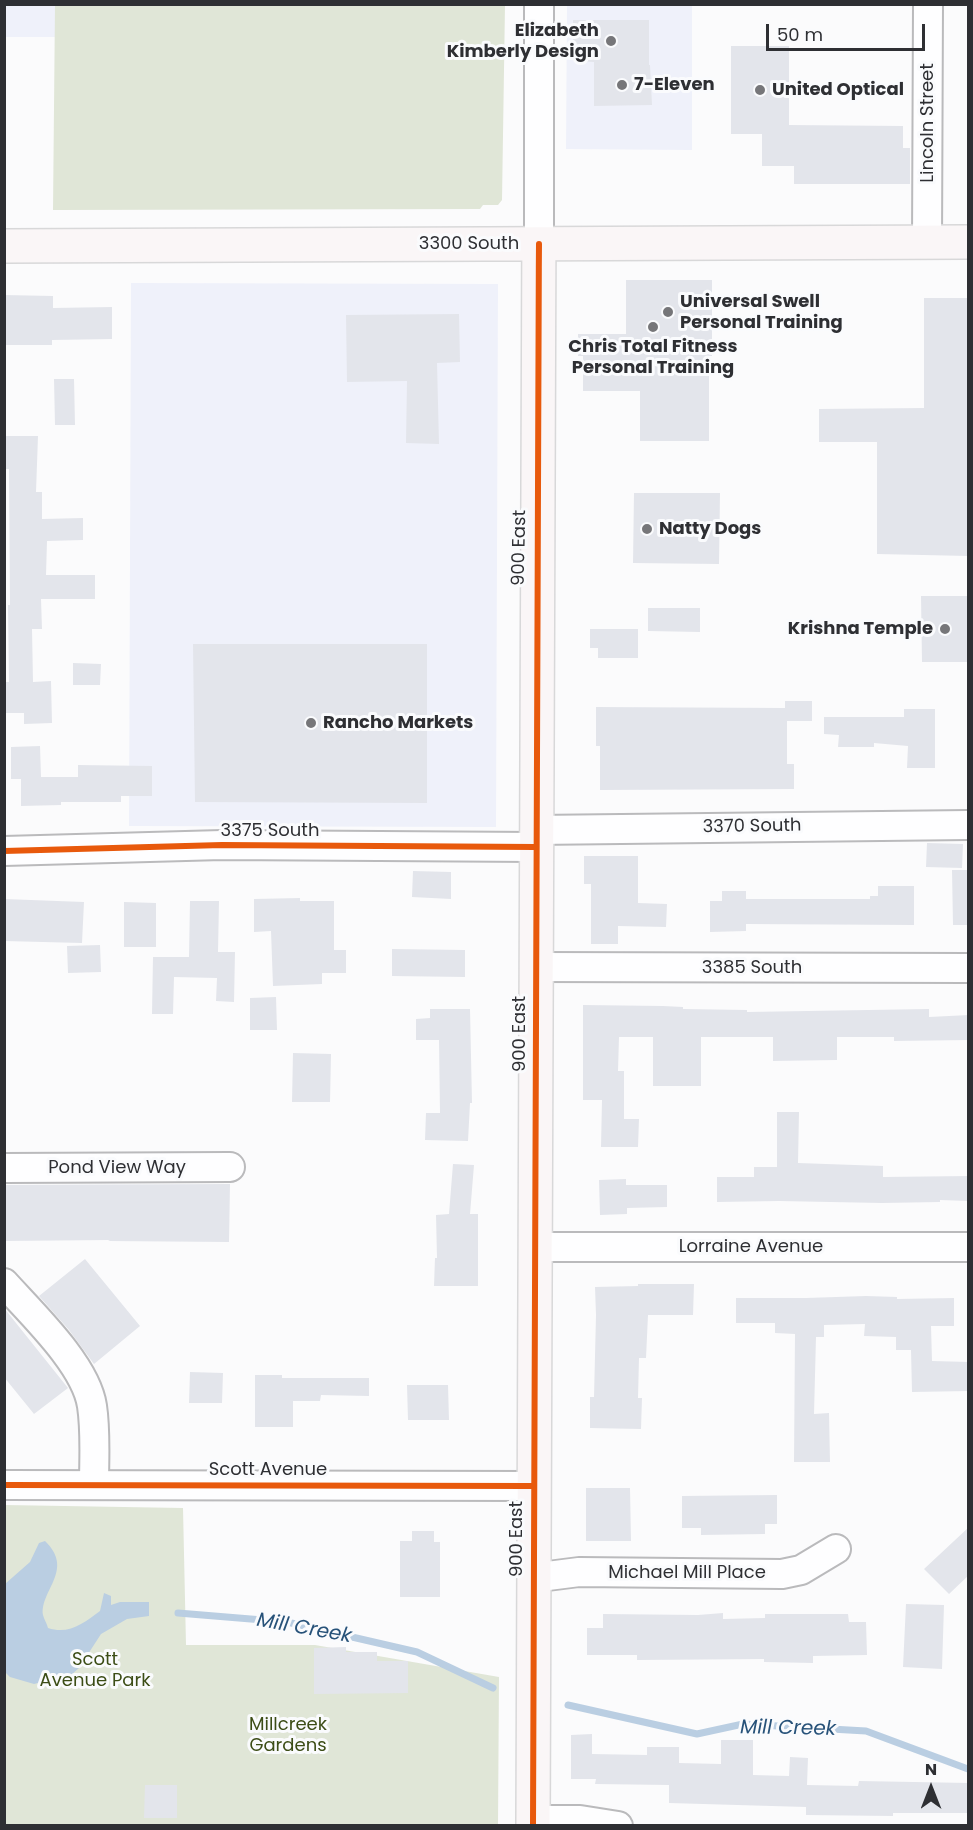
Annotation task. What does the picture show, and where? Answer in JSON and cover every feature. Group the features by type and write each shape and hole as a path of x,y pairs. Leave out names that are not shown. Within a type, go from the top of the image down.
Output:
{"main road":[{"name":"3300 South","path":"4,246 969,242"},
{"name":"900 East","path":"533,1823 532,1486 538,244"}],"street":[{"name":"900 East","path":"538,244 539,4"},
{"name":"Lincoln Street","path":"927,242 928,4"},
{"name":"3370 South","path":"535,838 969,825"},
{"name":"3375 South","path":"4,851 535,838"},
{"name":"3385 South","path":"535,967 969,968"},
{"name":"Pond View Way","path":"4,1168 230,1167"},
{"name":"Lorraine Avenue","path":"534,1246 969,1247"},
{"path":"4,1282 74,1363 88,1390 92,1406 94,1485"},
{"name":"Scott Avenue","path":"4,1485 532,1486"},
{"name":"Michael Mill Place","path":"532,1578 579,1572 782,1574 801,1570 836,1550"},
{"path":"533,1823 580,1820 618,1826"}],"shaded area":[{"path":"4,5 55,5 55,37 5,37"},
{"path":"567,5 692,5 692,150 566,149"},
{"path":"131,283 498,284 496,827 129,826"}],"green space":[{"path":"55,5 505,5 502,200 498,205 483,205 480,209 53,210"},
{"path":"5,1505 183,1508 186,1645 315,1645 499,1677 498,1825 5,1826"}],"water":[{"path":"45,1541 57,1561 57,1571 43,1606 43,1615 48,1628 63,1630 76,1627 100,1611 104,1593 111,1596 111,1605 120,1602 149,1602 149,1616 127,1619 101,1634 79,1668 71,1675 34,1684 10,1677 5,1672 5,1584 30,1562 39,1543"}],"building":[{"path":"573,20 649,20 652,105 594,106 594,62 573,61"},
{"path":"731,46 789,46 789,125 903,126 903,148 910,148 910,184 794,184 794,166 762,166 762,134 731,134"},
{"path":"626,280 712,280 709,441 640,441 640,391 583,391 583,356 578,356 578,334 626,334"},
{"path":"4,295 53,296 53,308 112,307 112,339 52,340 52,345 4,345"},
{"path":"924,298 969,298 969,556 877,554 877,442 819,442 819,409 924,408"},
{"path":"459,314 460,362 437,363 439,444 406,443 407,381 347,382 346,315"},
{"path":"54,379 74,379 75,425 55,425"},
{"path":"6,436 38,436 36,492 42,492 42,519 83,518 83,540 47,541 46,575 95,575 95,599 41,599 42,629 32,629 33,682 51,681 52,723 24,724 24,713 4,713 4,682 9,682 8,605 10,605 9,469 5,469"},
{"path":"634,493 720,493 719,564 633,563"},
{"name":"Krishna Temple","path":"921,596 969,596 969,662 922,662"},
{"path":"648,608 700,608 700,632 648,631"},
{"path":"590,629 638,629 638,658 598,658 598,648 590,648"},
{"name":"Rancho Markets","path":"193,644 427,644 427,803 195,802"},
{"path":"73,663 101,664 100,685 73,685"},
{"path":"785,701 812,701 812,721 787,721 787,764 794,764 794,789 600,790 600,746 596,746 596,707 785,708"},
{"path":"904,709 935,709 935,768 907,768 908,746 874,743 874,747 838,747 839,735 824,734 824,717 904,717"},
{"path":"40,746 41,777 78,777 78,765 152,766 152,796 121,796 121,802 61,802 61,805 21,806 21,779 11,779 11,747"},
{"path":"927,843 963,844 962,868 926,867"},
{"path":"584,856 638,856 638,903 667,904 666,927 618,926 618,944 591,944 591,884 584,884"},
{"path":"952,870 969,870 969,925 953,925"},
{"path":"413,871 451,872 451,899 412,897"},
{"path":"878,886 914,886 914,925 746,924 746,931 710,932 710,901 722,901 722,891 746,891 746,899 870,899 870,896 878,896"},
{"path":"300,898 300,901 334,901 334,950 346,950 346,973 322,973 322,984 273,986 271,931 254,932 254,899"},
{"path":"4,899 84,902 82,943 4,941"},
{"path":"190,901 219,901 218,952 235,952 234,1002 216,1001 217,978 174,977 173,1014 152,1014 153,957 189,957"},
{"path":"124,902 156,903 156,947 124,947"},
{"path":"100,945 101,972 68,973 67,946"},
{"path":"392,949 465,950 465,977 392,976"},
{"path":"276,997 277,1030 250,1030 250,998"},
{"path":"583,1005 663,1006 683,1007 683,1009 747,1010 747,1012 929,1009 929,1017 969,1015 969,1040 894,1041 894,1037 837,1037 837,1060 773,1061 773,1037 701,1037 701,1086 653,1086 653,1037 619,1037 618,1071 624,1071 624,1119 639,1119 638,1147 601,1147 602,1100 583,1100"},
{"path":"430,1009 470,1009 472,1103 470,1103 468,1141 425,1140 426,1113 440,1113 439,1040 416,1040 416,1019 430,1018"},
{"path":"293,1053 331,1054 330,1102 292,1102"},
{"path":"777,1112 799,1112 798,1163 883,1166 883,1177 969,1176 969,1201 717,1202 717,1177 754,1177 754,1167 777,1167"},
{"path":"453,1164 474,1165 470,1214 478,1214 478,1286 434,1286 435,1258 437,1258 436,1215 449,1214"},
{"path":"626,1179 626,1185 667,1185 667,1207 627,1208 627,1214 600,1215 599,1180"},
{"path":"230,1184 229,1242 4,1241 4,1185"},
{"path":"85,1259 140,1326 94,1364 69,1330 39,1296"},
{"path":"638,1284 694,1284 693,1315 648,1315 646,1358 639,1358 638,1398 642,1398 641,1429 590,1428 590,1397 594,1397 595,1287 638,1286"},
{"path":"897,1297 897,1299 954,1298 954,1326 931,1326 932,1361 969,1362 969,1391 912,1392 911,1350 896,1350 896,1337 864,1336 865,1324 824,1325 824,1337 816,1337 814,1414 829,1413 830,1462 794,1462 795,1334 775,1333 775,1323 736,1323 736,1298"},
{"path":"4,1308 68,1388 34,1414 4,1377"},
{"path":"190,1372 223,1373 222,1403 189,1403"},
{"path":"255,1375 282,1375 282,1378 369,1378 369,1396 321,1395 320,1401 293,1401 293,1427 255,1427"},
{"path":"407,1385 448,1385 449,1420 408,1420"},
{"path":"586,1488 630,1488 631,1541 586,1541"},
{"path":"777,1495 777,1524 765,1524 765,1534 701,1535 701,1528 682,1528 682,1496"},
{"path":"969,1527 969,1575 949,1594 924,1569"},
{"path":"412,1531 434,1531 434,1542 440,1542 440,1597 400,1597 400,1541 412,1541"},
{"path":"906,1604 944,1605 942,1669 903,1667"},
{"path":"723,1613 723,1619 765,1618 765,1614 848,1614 849,1622 866,1622 867,1655 813,1656 813,1663 764,1662 764,1659 637,1660 637,1655 587,1655 587,1628 603,1628 603,1614"},
{"path":"346,1647 346,1652 377,1652 377,1661 408,1661 408,1693 314,1694 314,1648"},
{"path":"592,1734 592,1754 647,1755 647,1747 679,1747 679,1763 721,1764 721,1740 753,1740 753,1775 789,1776 790,1757 808,1758 807,1785 858,1786 859,1781 969,1783 969,1813 893,1813 893,1816 806,1815 806,1807 669,1803 669,1785 595,1784 596,1779 571,1779 571,1735"},
{"path":"145,1785 177,1785 177,1818 144,1818"}],"waterway":[{"name":"Mill Creek","path":"178,1613 287,1622 417,1652 493,1688"},
{"name":"Mill Creek","path":"568,1705 697,1734 743,1724 866,1731 968,1769"}],"cycle path":[{"path":"533,1826 534,1035 539,244"},
{"path":"4,851 222,845 535,847"},
{"path":"4,1485 532,1486"}],"place":[{"name":"Elizabeth Kimberly Design","path":"611,41"},
{"name":"7-Eleven","path":"622,85"},
{"name":"United Optical","path":"760,90"},
{"name":"Universal Swell Personal Training","path":"668,312"},
{"name":"Chris Total Fitness Personal Training","path":"653,327"},
{"name":"Natty Dogs","path":"647,529"},
{"name":"Krishna Temple","path":"945,629"},
{"name":"Rancho Markets","path":"311,723"}],"park label":[{"name":"Scott Avenue Park","path":"95,1670"},
{"name":"Millcreek Gardens","path":"288,1735"}]}
